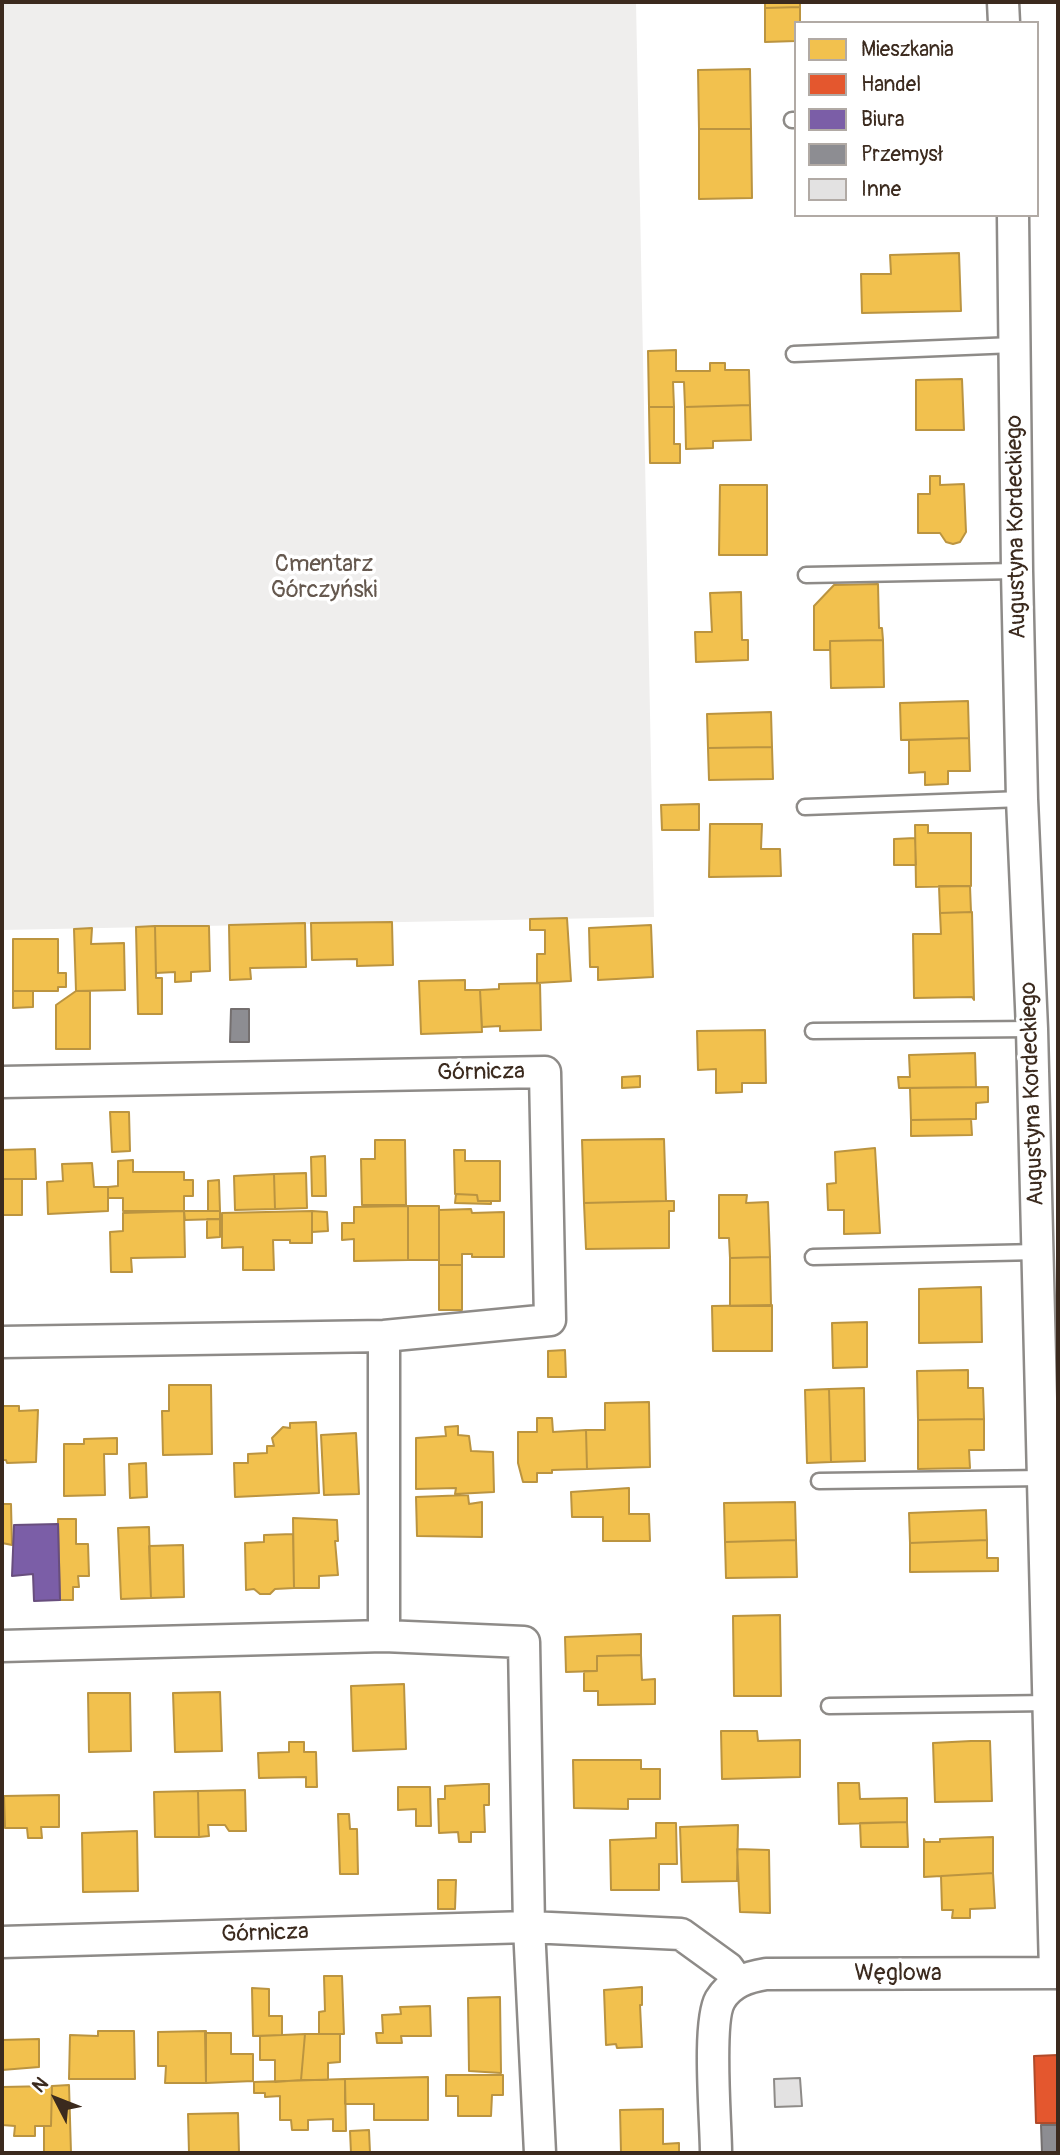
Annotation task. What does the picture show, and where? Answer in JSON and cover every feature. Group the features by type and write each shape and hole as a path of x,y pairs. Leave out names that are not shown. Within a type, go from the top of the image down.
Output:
{"street":[{"path":"1003,2 1004,21"},
{"name":"Augustyna Kordeckiego","path":"1013,217 1022,799 1032,1029 1057,1973"},
{"name":"Górnicza","path":"2,1083 544,1072 550,1320 384,1336 2,1342"},
{"path":"384,1336 384,1636"},
{"path":"2,1646 384,1636 524,1642 529,1927 540,2153"},
{"name":"Górnicza","path":"2,1942 529,1927 681,1934 728,1968 738,1982"},
{"name":"Węglowa","path":"738,1982 751,1976 766,1974 1057,1973"},
{"path":"716,2153 713,2025 719,2001 738,1982"}],"lane":[{"path":"794,354 1014,345"},
{"path":"806,575 1017,571"},
{"path":"805,807 1022,799"},
{"path":"813,1031 1032,1029"},
{"path":"813,1257 1038,1251"},
{"path":"819,1481 1043,1478"},
{"path":"829,1706 1049,1703"}],"shaded area":[{"name":"Cmentarz Górczyński","path":"2,2 636,2 654,917 2,930"}],"building: Mieszkania":[{"path":"765,2 800,2 800,7 765,8"},
{"path":"800,7 800,21 794,21 794,41 765,42 765,8"},
{"path":"750,69 751,129 699,129 698,70"},
{"path":"699,129 751,129 752,198 699,199"},
{"path":"959,253 961,311 862,313 861,274 891,274 890,255"},
{"path":"676,350 676,371 710,371 710,363 725,363 725,370 749,370 750,405 685,407 684,382 673,382 674,407 649,407 648,351"},
{"path":"962,379 964,430 916,430 916,380"},
{"path":"750,405 751,440 713,441 713,448 686,449 685,407"},
{"path":"649,407 674,407 674,444 680,444 680,463 650,463"},
{"path":"930,476 940,476 940,485 964,484 966,532 960,542 946,542 940,533 918,533 918,494 930,494"},
{"path":"720,485 767,485 767,555 719,555"},
{"path":"878,584 879,628 882,628 883,640 830,641 830,650 814,650 814,606 834,585"},
{"path":"741,592 742,640 748,640 748,660 696,662 695,632 712,632 710,593"},
{"path":"883,640 884,687 831,688 830,641"},
{"path":"968,701 969,738 901,740 900,703"},
{"path":"771,712 772,747 708,748 707,714"},
{"path":"969,738 970,771 948,771 948,784 925,785 925,772 909,773 909,740"},
{"path":"772,747 773,779 709,780 708,748"},
{"path":"699,804 699,830 662,830 661,805"},
{"path":"710,824 762,824 761,849 780,849 781,876 709,877"},
{"path":"915,825 928,825 928,833 971,833 971,886 916,887"},
{"path":"915,838 916,865 894,865 894,839"},
{"path":"939,886 970,886 971,912 940,913"},
{"path":"972,912 974,1000 972,997 914,998 913,934 941,934 940,913"},
{"path":"567,918 571,981 537,983 537,954 545,954 545,930 530,930 530,919"},
{"path":"392,922 393,965 357,966 357,959 312,960 311,923"},
{"path":"305,923 306,967 250,968 251,979 230,980 229,925"},
{"path":"651,925 653,977 598,980 598,967 590,967 589,928"},
{"path":"155,926 209,926 210,971 191,972 191,981 175,982 175,972 156,973"},
{"path":"155,926 156,978 162,978 162,1014 138,1014 136,927"},
{"path":"92,928 91,944 124,943 125,990 76,991 74,929"},
{"path":"13,939 58,939 58,973 66,973 66,987 58,987 58,991 13,991"},
{"path":"465,980 465,990 480,990 482,1032 421,1034 419,981"},
{"path":"540,983 541,1030 500,1031 500,1026 482,1027 480,990 499,989 499,984"},
{"path":"13,991 33,991 33,1007 13,1008"},
{"path":"76,991 90,991 90,1049 56,1049 56,1005"},
{"path":"765,1030 766,1083 742,1083 742,1092 716,1093 716,1069 698,1070 697,1031"},
{"path":"975,1053 976,1087 899,1088 898,1077 910,1077 909,1055"},
{"path":"640,1076 640,1087 622,1088 622,1077"},
{"path":"988,1087 988,1102 976,1103 976,1119 911,1120 910,1088"},
{"path":"110,1112 129,1112 130,1151 112,1152"},
{"path":"971,1119 972,1135 911,1136 911,1120"},
{"path":"664,1139 666,1201 584,1203 582,1140"},
{"path":"375,1140 405,1140 406,1205 362,1205 361,1159 375,1159"},
{"path":"875,1148 880,1233 844,1234 844,1210 828,1210 827,1184 836,1183 835,1152"},
{"path":"35,1149 36,1179 2,1179 2,1150"},
{"path":"454,1150 465,1150 465,1161 500,1161 500,1201 478,1201 477,1195 455,1194"},
{"path":"325,1156 326,1196 312,1196 311,1157"},
{"path":"133,1160 133,1172 184,1172 184,1180 193,1180 193,1196 184,1196 184,1211 123,1211 123,1198 108,1198 108,1187 118,1186 118,1161"},
{"path":"92,1163 94,1187 108,1187 108,1211 48,1214 47,1182 63,1181 62,1164"},
{"path":"306,1173 307,1208 275,1209 274,1174"},
{"path":"274,1174 275,1209 235,1210 234,1176"},
{"path":"2,1179 22,1179 22,1215 2,1215"},
{"path":"219,1180 220,1211 208,1211 208,1181"},
{"path":"456,1194 477,1195 478,1201 491,1201 491,1204 455,1203"},
{"path":"719,1195 747,1195 746,1203 768,1202 770,1257 730,1258 729,1238 719,1238"},
{"path":"674,1201 674,1211 669,1211 669,1248 586,1249 584,1203"},
{"path":"408,1206 408,1260 354,1261 354,1239 342,1240 342,1223 354,1223 354,1207"},
{"path":"408,1206 439,1206 439,1260 408,1260"},
{"path":"471,1209 472,1213 504,1212 504,1257 472,1257 472,1254 462,1254 462,1265 439,1265 439,1210"},
{"path":"184,1211 185,1257 131,1258 132,1272 111,1272 110,1232 123,1231 123,1213"},
{"path":"184,1211 220,1211 220,1219 185,1220"},
{"path":"312,1211 312,1243 273,1240 274,1270 243,1270 243,1247 222,1248 222,1213"},
{"path":"312,1211 327,1212 328,1231 312,1232"},
{"path":"207,1219 220,1219 220,1237 207,1238"},
{"path":"770,1257 771,1306 730,1306 730,1258"},
{"path":"439,1265 462,1265 462,1310 439,1310"},
{"path":"981,1287 982,1342 919,1343 919,1289"},
{"path":"772,1305 772,1351 713,1351 712,1306"},
{"path":"867,1322 867,1367 833,1368 832,1323"},
{"path":"565,1350 566,1377 548,1377 548,1351"},
{"path":"968,1370 968,1388 983,1388 984,1419 918,1420 917,1371"},
{"path":"169,1385 211,1385 212,1454 163,1455 162,1411 169,1411"},
{"path":"864,1388 865,1461 831,1462 829,1389"},
{"path":"829,1389 831,1462 807,1463 805,1390"},
{"path":"649,1402 650,1467 587,1469 586,1430 605,1430 605,1403"},
{"path":"2,1406 19,1406 19,1411 38,1410 36,1462 7,1463 2,1460"},
{"path":"537,1418 552,1418 553,1432 586,1430 587,1469 537,1473 537,1482 523,1482 518,1463 518,1432 537,1432"},
{"path":"984,1419 984,1450 969,1450 970,1468 918,1469 918,1420"},
{"path":"316,1422 319,1493 235,1497 234,1463 248,1463 248,1454 267,1453 267,1446 274,1446 272,1438 283,1427 290,1428 290,1423"},
{"path":"458,1426 458,1435 469,1436 471,1451 493,1452 494,1492 455,1494 456,1488 416,1489 416,1438 446,1436 445,1427"},
{"path":"356,1433 359,1494 324,1495 321,1435"},
{"path":"117,1438 117,1454 104,1454 105,1495 64,1496 64,1444 84,1444 84,1439"},
{"path":"146,1463 147,1497 130,1498 129,1464"},
{"path":"629,1488 629,1514 649,1514 650,1541 603,1541 603,1517 572,1517 571,1492"},
{"path":"468,1495 469,1504 482,1502 482,1537 417,1536 416,1497"},
{"path":"795,1502 796,1540 725,1542 724,1503"},
{"path":"2,1504 11,1504 12,1545 2,1543"},
{"path":"986,1510 987,1540 910,1543 909,1513"},
{"path":"293,1518 337,1520 338,1541 335,1541 338,1575 319,1576 319,1588 294,1588"},
{"path":"58,1519 76,1519 76,1544 88,1544 89,1576 78,1576 79,1587 73,1587 73,1600 60,1600"},
{"path":"149,1527 151,1598 121,1599 118,1528"},
{"path":"293,1534 294,1588 275,1589 270,1594 260,1594 254,1589 246,1590 245,1543 264,1542 264,1535"},
{"path":"796,1540 797,1577 726,1578 725,1542"},
{"path":"987,1540 987,1558 998,1558 998,1571 910,1572 910,1543"},
{"path":"183,1545 184,1597 151,1598 149,1546"},
{"path":"780,1615 781,1696 734,1696 733,1616"},
{"path":"641,1634 641,1655 597,1656 597,1671 566,1672 565,1637"},
{"path":"641,1655 642,1680 655,1679 655,1704 598,1705 598,1691 584,1691 584,1671 597,1671 597,1656"},
{"path":"404,1684 406,1749 353,1751 351,1686"},
{"path":"220,1692 222,1751 175,1752 173,1693"},
{"path":"88,1693 130,1693 131,1751 89,1752"},
{"path":"721,1731 757,1731 758,1741 800,1740 800,1777 722,1779"},
{"path":"990,1741 992,1801 935,1802 933,1743"},
{"path":"289,1742 304,1742 304,1752 316,1752 317,1787 306,1787 306,1777 259,1778 258,1753 289,1752"},
{"path":"573,1760 641,1760 641,1769 660,1769 660,1799 628,1799 628,1809 574,1808"},
{"path":"838,1783 859,1783 860,1799 907,1798 907,1822 839,1824"},
{"path":"489,1784 489,1805 484,1805 485,1832 471,1832 471,1842 459,1842 458,1832 439,1833 438,1799 445,1799 445,1786"},
{"path":"398,1787 430,1787 431,1826 416,1826 416,1809 398,1810"},
{"path":"245,1790 246,1831 229,1831 225,1825 208,1825 209,1836 199,1837 198,1791"},
{"path":"198,1791 199,1837 155,1837 154,1792"},
{"path":"59,1795 59,1827 41,1827 42,1838 28,1838 27,1828 5,1828 4,1796"},
{"path":"338,1814 349,1814 350,1829 357,1829 358,1874 340,1874"},
{"path":"907,1822 908,1847 861,1847 860,1823"},
{"path":"656,1823 676,1823 677,1864 659,1864 659,1890 611,1890 610,1840 656,1838"},
{"path":"738,1825 737,1881 682,1882 680,1827"},
{"path":"137,1831 138,1891 83,1892 82,1833"},
{"path":"993,1837 993,1873 924,1877 924,1839 925,1842 940,1842 940,1839"},
{"path":"737,1849 769,1850 770,1913 740,1912"},
{"path":"993,1873 995,1908 970,1909 970,1918 952,1918 953,1910 942,1910 941,1876"},
{"path":"438,1880 456,1880 455,1909 438,1909"},
{"path":"324,1976 342,1976 344,2034 319,2034 319,2012 325,2011"},
{"path":"642,1987 642,2047 617,2048 616,2044 606,2045 604,1990"},
{"path":"252,1988 269,1989 269,2016 282,2016 282,2035 253,2036"},
{"path":"500,1997 501,2073 469,2071 468,1998"},
{"path":"430,2006 431,2036 401,2036 402,2043 377,2043 376,2033 383,2033 382,2015 401,2014 400,2007"},
{"path":"98,2031 134,2031 135,2079 69,2079 70,2035 98,2036"},
{"path":"206,2031 206,2083 165,2083 166,2066 158,2066 158,2032"},
{"path":"205,2033 231,2033 231,2054 253,2054 253,2081 206,2083"},
{"path":"305,2034 340,2034 340,2062 328,2063 328,2080 301,2080"},
{"path":"305,2034 301,2080 275,2082 275,2060 260,2060 260,2036"},
{"path":"39,2039 39,2067 2,2070 2,2040"},
{"path":"446,2075 503,2075 503,2095 492,2095 491,2116 458,2116 458,2096 446,2096"},
{"path":"428,2077 428,2120 374,2120 374,2104 345,2104 345,2079"},
{"path":"345,2079 346,2131 333,2131 333,2119 308,2120 308,2130 292,2130 291,2120 280,2120 280,2096 265,2097 265,2093 254,2093 254,2082"},
{"path":"69,2085 71,2153 44,2153 44,2126 51,2126 52,2086"},
{"path":"52,2086 51,2126 35,2126 35,2136 14,2136 15,2126 2,2125 2,2087"},
{"path":"663,2109 663,2144 679,2143 679,2153 621,2153 620,2110"},
{"path":"238,2113 239,2153 189,2153 188,2114"},
{"path":"369,2130 370,2153 351,2153 350,2131"}],"building: Handel":[{"path":"1058,2055 1058,2123 1036,2123 1034,2056"}],"building: Biura":[{"path":"58,1524 60,1600 34,1601 33,1574 12,1576 14,1525"}],"building: Przemysł":[{"path":"231,1009 249,1009 249,1042 230,1042"},
{"path":"1041,2125 1058,2125 1058,2153 1042,2153"}],"building: Inne":[{"path":"800,2078 802,2106 775,2107 774,2079"}]}
